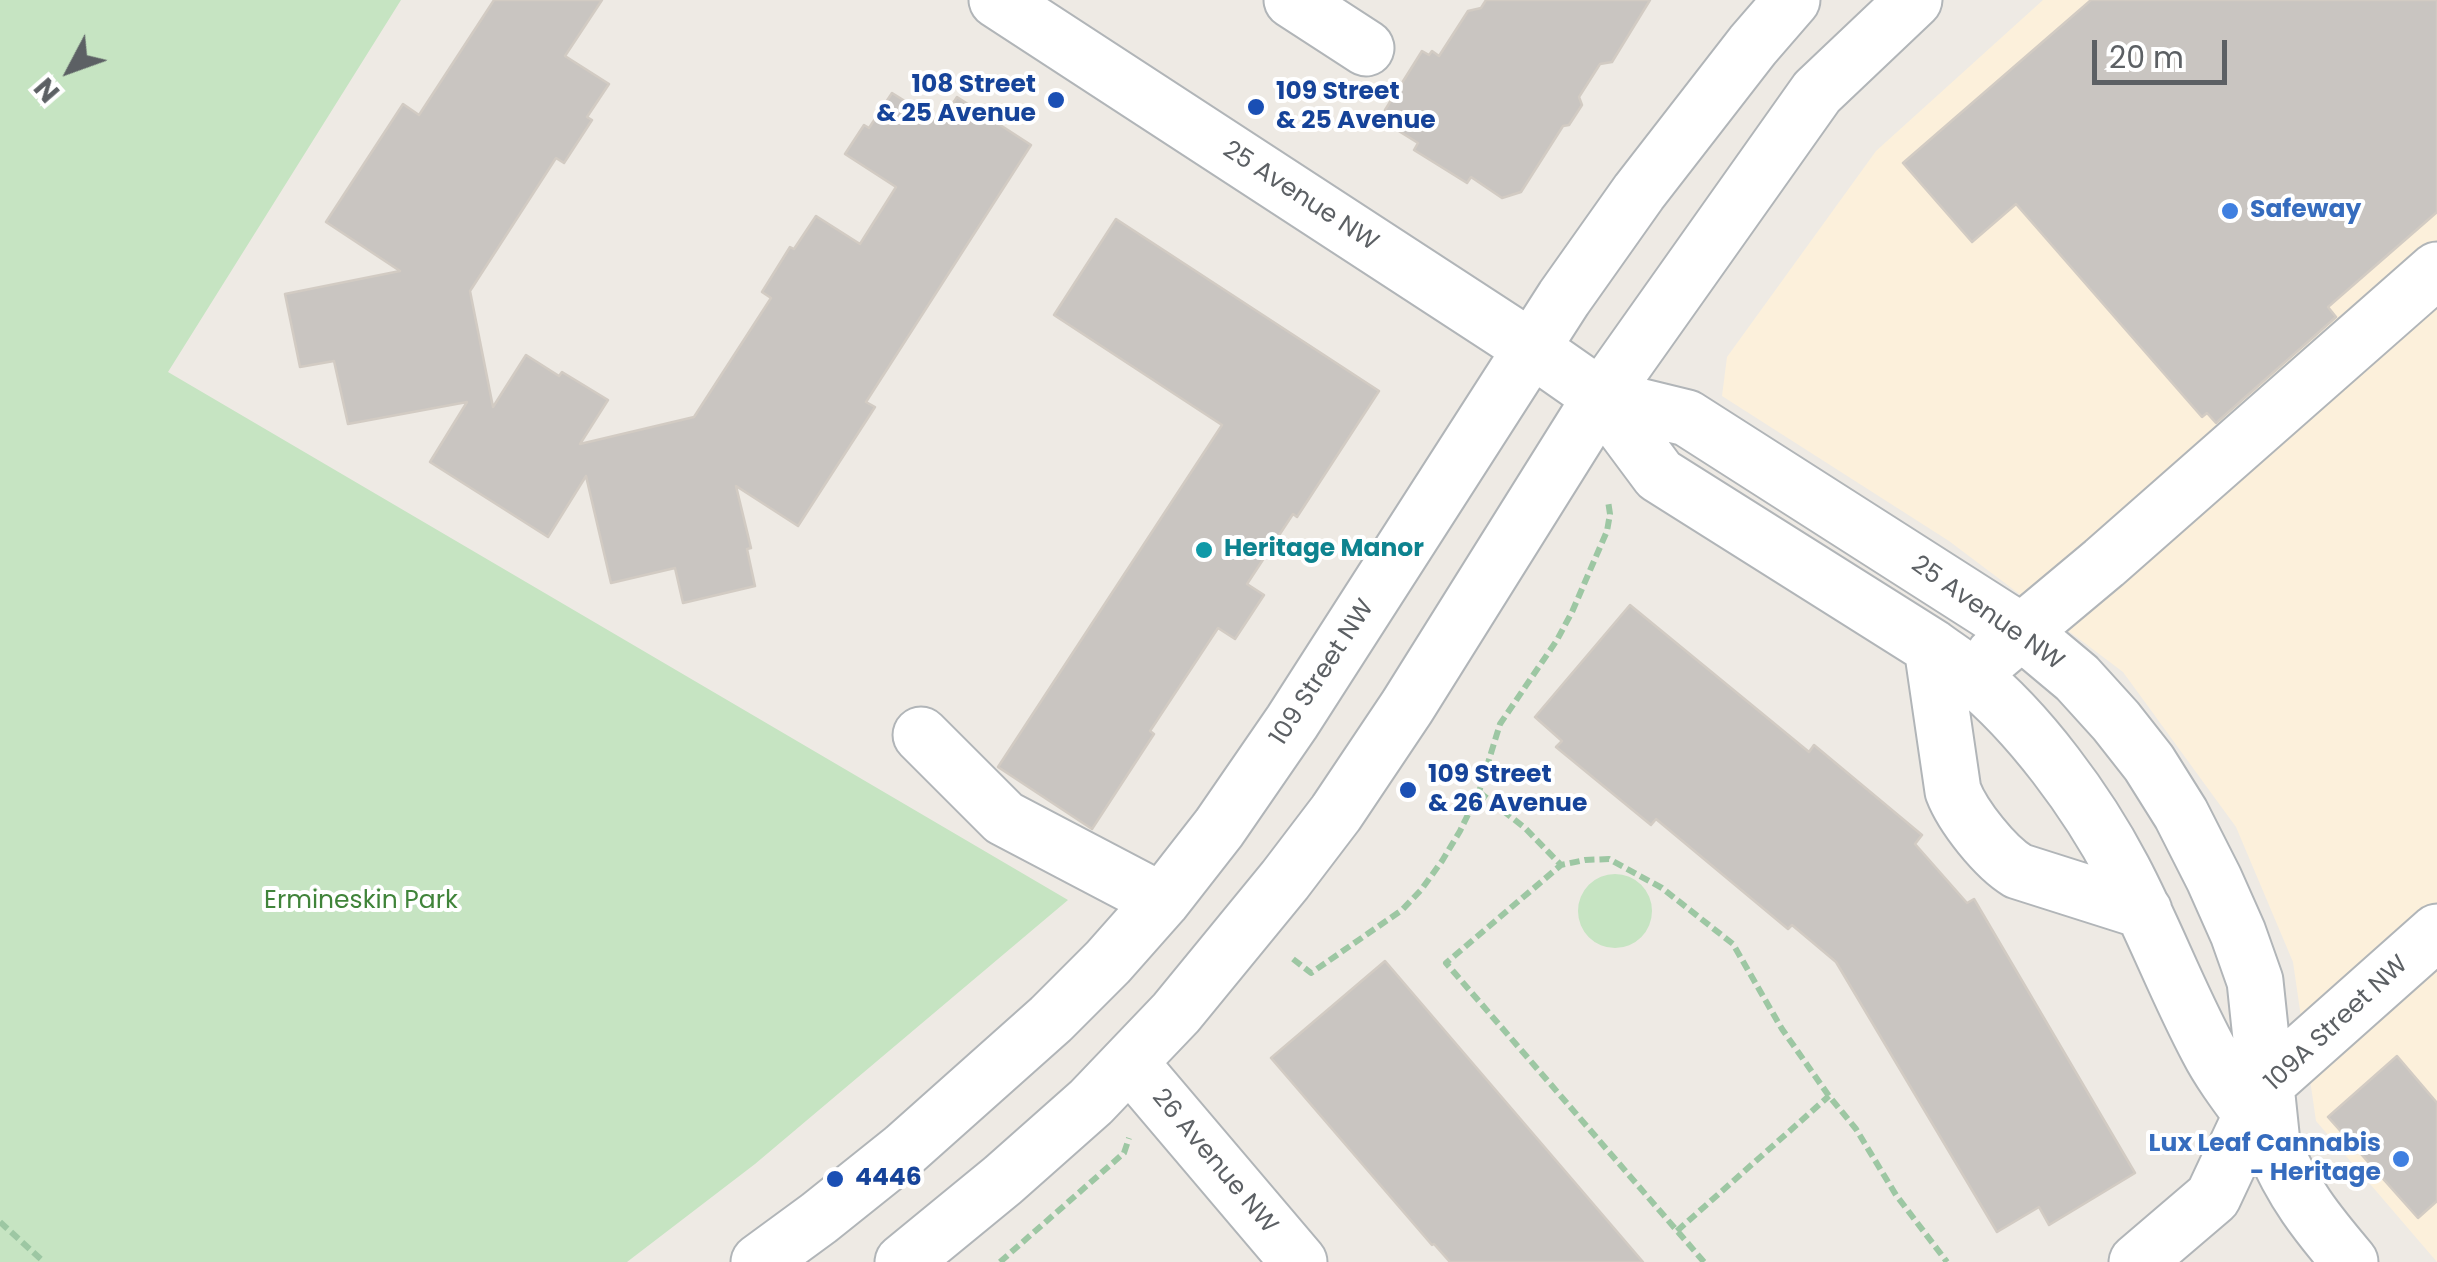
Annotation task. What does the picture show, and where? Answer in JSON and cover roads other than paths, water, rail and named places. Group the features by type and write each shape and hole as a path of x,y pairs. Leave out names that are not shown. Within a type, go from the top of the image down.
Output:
{"street":[{"name":"25 Avenue NW","path":"997,0 1531,348 1601,397 1659,475 1951,661 2019,722 2076,794 2101,831 2144,911 2210,1054 2264,1114"},
{"path":"1292,0 1366,48"},
{"name":"109 Street NW","path":"759,1262 904,1150 1050,1020 1162,900 1219,828 1292,722 1531,348 1639,192 1792,0"},
{"path":"902,1262 1091,1102 1228,952 1336,812 1407,707 1601,397 1816,92 1914,0"},
{"path":"2144,911 2018,871 2007,864 1959,807 1953,791 1951,661 2022,632 2437,270"},
{"name":"25 Avenue NW","path":"1601,397 1687,418 2022,632 2077,678 2116,721 2181,814 2238,933 2255,981 2264,1114 2283,1169 2300,1201 2350,1262"},
{"path":"921,734 1004,818 1162,900"},
{"name":"109A Street NW","path":"2138,1262 2213,1197 2264,1114 2437,932"},
{"name":"26 Avenue NW","path":"1130,1063 1299,1262"}],"place":[{"name":"108 Street & 25 Avenue","path":"1056,100"},
{"name":"109 Street & 25 Avenue","path":"1256,107"},
{"name":"Safeway","path":"2230,211"},
{"name":"Heritage Manor","path":"1204,550"},
{"name":"109 Street & 26 Avenue","path":"1408,790"},
{"name":"Lux Leaf Cannabis - Heritage","path":"2401,1159"},
{"name":"4446","path":"835,1179"}],"park label":[{"name":"Ermineskin Park","path":"361,902"}]}
